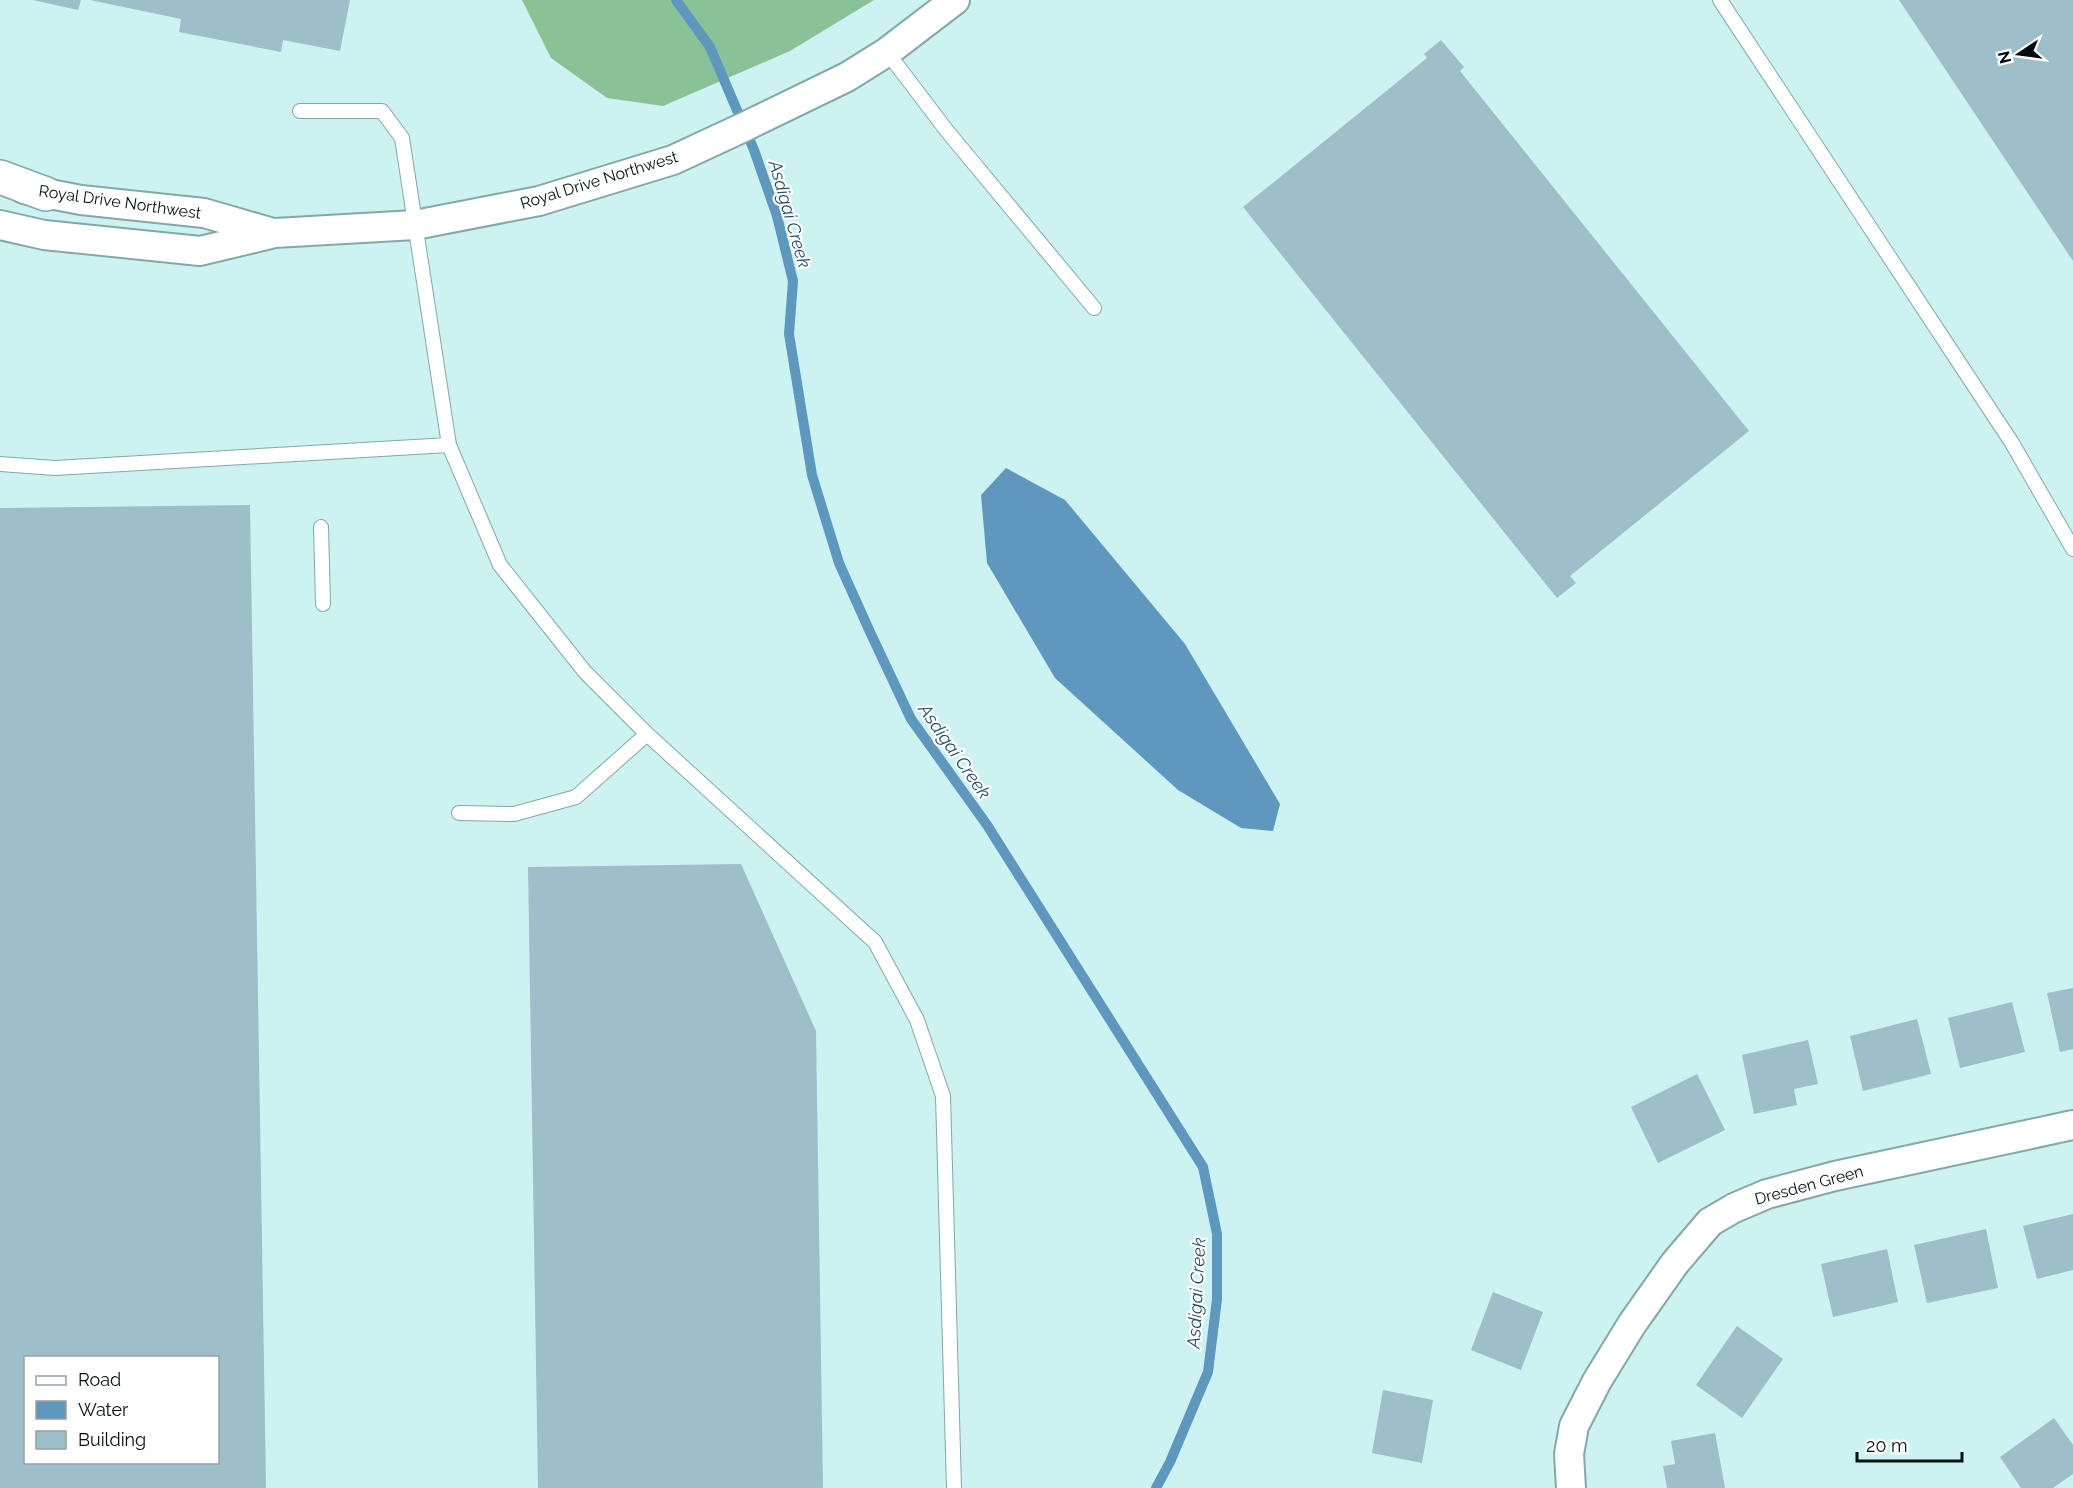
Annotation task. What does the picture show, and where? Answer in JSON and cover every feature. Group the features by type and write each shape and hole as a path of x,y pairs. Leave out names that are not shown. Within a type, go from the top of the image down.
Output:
{"street":[{"name":"Royal Drive Northwest","path":"0,225 44,235 200,251 275,234 415,225 539,201 673,160 846,77 887,52 955,0"},
{"path":"0,177 46,194"},
{"name":"Royal Drive Northwest","path":"0,183 81,200 204,213 275,234"},
{"name":"Dresden Green","path":"1571,1488 1569,1454 1574,1426 1588,1399 1632,1324 1675,1263 1710,1222 1734,1208 1767,1194 1835,1176 2073,1125"}],"lane":[{"path":"1720,0 2012,443 2073,549"},
{"path":"887,52 947,131 1094,308"},
{"path":"300,111 382,111 402,138 449,445 500,565 585,672 647,734 875,942 917,1020 943,1096 954,1488"},
{"path":"0,464 55,468 449,445"},
{"path":"321,527 323,604"},
{"path":"459,813 514,814 576,797 647,734"}],"green space":[{"path":"522,0 874,0 790,51 663,106 607,98 551,58"}],"water":[{"path":"1006,468 1065,500 1185,644 1280,804 1273,831 1241,828 1178,790 1055,678 987,563 981,495"}],"building":[{"path":"33,0 81,0 78,10"},
{"path":"90,0 350,0 340,51 283,40 281,52 179,32 181,19"},
{"path":"1899,0 2073,0 2073,261"},
{"path":"1441,40 1464,67 1460,71 1749,431 1570,576 1576,583 1557,598 1243,207 1427,58 1424,54"},
{"path":"250,505 266,1488 0,1488 0,508"},
{"path":"741,864 816,1031 823,1488 538,1488 528,867"},
{"path":"2073,988 2073,1049 2060,1052 2047,993"},
{"path":"2012,1002 2025,1052 1960,1068 1948,1018"},
{"path":"1917,1019 1931,1074 1863,1091 1850,1036"},
{"path":"1808,1040 1818,1084 1794,1089 1797,1105 1754,1114 1742,1055"},
{"path":"1697,1074 1725,1130 1658,1163 1631,1107"},
{"path":"2073,1214 2073,1270 2037,1279 2023,1226"},
{"path":"1986,1229 1998,1288 1927,1303 1914,1245"},
{"path":"1887,1249 1898,1302 1833,1317 1821,1264"},
{"path":"1493,1292 1543,1312 1521,1370 1471,1350"},
{"path":"1737,1326 1783,1359 1742,1418 1696,1385"},
{"path":"1383,1390 1433,1400 1422,1463 1372,1453"},
{"path":"2054,1418 2073,1445 2073,1474 2053,1488 2021,1488 2000,1457"},
{"path":"1715,1433 1725,1488 1667,1488 1663,1466 1675,1464 1671,1441"}],"waterway":[{"name":"Asdigai Creek","path":"676,0 710,47 754,150 777,216 793,281 789,334 812,475 839,563 870,632 911,719 987,825 1203,1167 1217,1234 1217,1299 1208,1372 1170,1462 1156,1488"}]}
